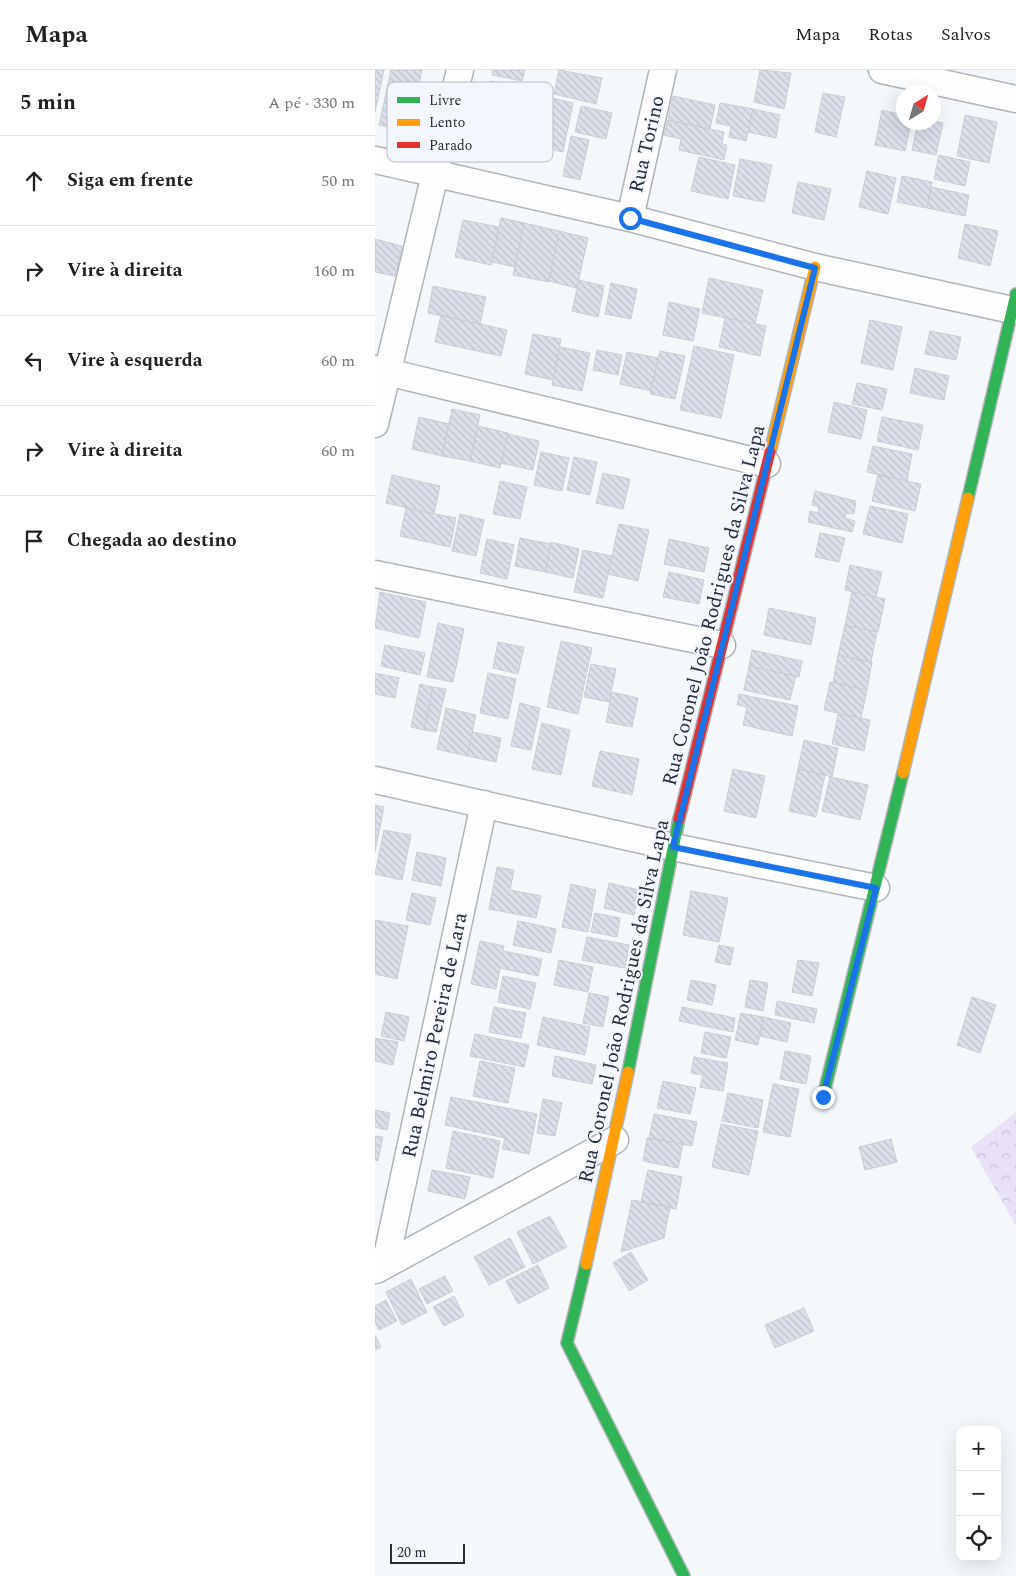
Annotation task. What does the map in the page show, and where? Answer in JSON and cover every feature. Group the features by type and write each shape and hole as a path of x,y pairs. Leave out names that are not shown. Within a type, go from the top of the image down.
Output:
{"street":[{"name":"Rua Torino","path":"630,218 663,70"},
{"path":"883,70 1016,99"},
{"path":"375,160 630,218 815,268 1014,302 876,888 823,1097"},
{"path":"375,424 381,370 437,162"},
{"name":"Rua Coronel João Rodrigues da Silva Lapa","path":"684,1576 567,1343 615,1140 673,847 815,268"},
{"path":"381,370 767,464"},
{"path":"375,574 722,645"},
{"path":"375,780 673,847 876,888"},
{"name":"Rua Belmiro Pereira de Lara","path":"380,1268 484,804"},
{"path":"380,1268 615,1140"}],"green space":[{"path":"1016,1112 1016,1226 971,1147"}],"building":[{"path":"375,70 384,70 375,112"},
{"path":"391,70 422,70 419,82 388,82"},
{"path":"493,70 525,70 522,81 492,75"},
{"path":"559,70 602,78 596,104 554,94"},
{"path":"760,70 791,73 784,109 754,102"},
{"path":"387,88 387,127 379,125"},
{"path":"823,93 845,97 836,137 815,132"},
{"path":"673,96 715,105 710,129 668,120"},
{"path":"553,98 573,103 563,152 553,150"},
{"path":"720,103 753,109 746,141 729,137 731,126 716,123"},
{"path":"581,106 612,113 606,139 575,132"},
{"path":"753,109 780,115 776,138 748,132"},
{"path":"882,110 896,113 896,130 909,130 905,151 875,145"},
{"path":"965,115 997,122 989,163 957,156"},
{"path":"668,120 724,132 722,144 727,145 724,160 679,150 681,139 664,135"},
{"path":"941,123 943,123 936,155 912,150 916,130 941,130"},
{"path":"571,136 589,140 580,180 563,176"},
{"path":"939,155 970,162 965,186 934,179"},
{"path":"699,157 735,165 728,199 691,191"},
{"path":"740,159 772,165 764,202 733,196"},
{"path":"867,171 896,178 888,214 859,207"},
{"path":"902,176 932,182 927,208 897,202"},
{"path":"798,182 831,189 824,220 792,213"},
{"path":"931,187 969,195 965,216 927,208"},
{"path":"501,218 524,223 515,267 492,262"},
{"path":"463,220 499,227 491,265 455,257"},
{"path":"524,223 559,231 549,282 513,275"},
{"path":"965,224 998,231 990,266 958,258"},
{"path":"559,231 588,238 577,288 549,281"},
{"path":"375,239 402,246 395,276 375,272"},
{"path":"709,278 763,290 755,324 702,313"},
{"path":"579,280 604,286 598,317 572,311"},
{"path":"611,283 637,289 631,319 605,314"},
{"path":"433,286 486,297 480,324 428,313"},
{"path":"669,302 700,309 693,341 663,335"},
{"path":"441,315 507,330 501,356 435,342"},
{"path":"725,318 766,326 760,356 719,347"},
{"path":"870,320 902,327 893,370 861,363"},
{"path":"930,331 961,337 956,360 925,354"},
{"path":"533,334 561,339 553,380 525,374"},
{"path":"694,346 734,355 721,418 680,410"},
{"path":"560,347 590,353 582,391 552,385"},
{"path":"597,350 622,355 618,375 593,370"},
{"path":"660,351 685,356 675,399 650,394"},
{"path":"627,352 658,358 651,391 620,384"},
{"path":"915,368 949,376 944,400 910,393"},
{"path":"857,383 887,389 882,410 852,404"},
{"path":"834,402 867,410 861,439 828,432"},
{"path":"452,409 480,415 470,461 442,456"},
{"path":"419,417 449,424 442,456 412,449"},
{"path":"882,417 923,425 918,450 877,441"},
{"path":"478,426 508,433 500,468 470,461"},
{"path":"508,434 539,441 533,470 501,463"},
{"path":"873,446 912,454 907,481 867,472"},
{"path":"541,452 569,458 562,491 534,485"},
{"path":"574,457 597,462 590,495 567,490"},
{"path":"603,473 630,479 623,509 596,503"},
{"path":"392,475 440,486 434,514 386,503"},
{"path":"878,475 921,484 915,511 872,501"},
{"path":"500,481 527,487 520,519 493,514"},
{"path":"815,491 856,501 854,514 846,513 845,518 855,521 852,532 808,522 810,511 818,513 819,507 812,505"},
{"path":"870,506 908,514 902,543 863,534"},
{"path":"406,508 456,518 450,547 400,536"},
{"path":"460,514 484,520 476,556 452,551"},
{"path":"619,524 649,530 638,581 608,574"},
{"path":"820,533 845,538 839,562 815,557"},
{"path":"520,538 551,544 545,572 515,566"},
{"path":"487,539 514,545 507,579 480,573"},
{"path":"669,539 709,548 704,572 664,564"},
{"path":"551,542 579,549 573,578 545,572"},
{"path":"583,550 612,556 603,598 574,592"},
{"path":"850,565 882,572 876,597 845,590"},
{"path":"669,572 704,580 699,604 663,597"},
{"path":"380,592 426,602 419,638 375,628"},
{"path":"852,592 885,599 878,632 845,625"},
{"path":"769,608 816,618 811,645 764,635"},
{"path":"438,623 464,629 453,682 427,677"},
{"path":"845,625 877,632 871,662 838,655"},
{"path":"561,641 592,648 578,714 547,707"},
{"path":"498,642 524,647 518,674 493,668"},
{"path":"385,645 425,653 420,675 381,666"},
{"path":"752,650 802,661 799,677 749,666"},
{"path":"838,655 872,662 867,690 833,682"},
{"path":"591,664 616,669 609,702 584,697"},
{"path":"749,666 796,676 790,700 744,690"},
{"path":"375,673 399,678 395,698 375,694"},
{"path":"488,673 516,679 508,719 480,713"},
{"path":"830,682 867,690 861,718 824,710"},
{"path":"420,684 433,687 424,730 411,727"},
{"path":"433,687 446,689 436,732 424,730"},
{"path":"612,692 638,698 632,727 606,722"},
{"path":"739,694 798,706 792,736 743,725 747,707 737,705"},
{"path":"520,703 540,708 531,750 511,746"},
{"path":"446,708 476,715 467,756 437,749"},
{"path":"838,714 870,720 864,751 832,744"},
{"path":"542,723 570,730 561,775 532,769"},
{"path":"472,732 501,738 496,762 467,756"},
{"path":"804,740 838,748 832,777 798,769"},
{"path":"600,751 639,759 632,795 592,786"},
{"path":"733,769 765,776 756,818 724,811"},
{"path":"798,769 825,775 816,817 789,811"},
{"path":"830,777 868,785 860,820 822,811"},
{"path":"375,805 384,807 375,852"},
{"path":"384,830 411,835 402,880 375,874"},
{"path":"417,852 446,858 441,886 412,880"},
{"path":"497,867 514,870 510,890 541,896 536,918 489,909"},
{"path":"609,883 639,890 634,915 604,908"},
{"path":"571,884 596,890 588,932 562,927"},
{"path":"691,891 728,898 719,942 683,935"},
{"path":"412,893 436,898 430,925 406,920"},
{"path":"595,913 620,918 617,937 591,932"},
{"path":"375,920 408,926 397,979 375,974"},
{"path":"518,921 556,929 551,953 513,945"},
{"path":"587,937 629,945 625,968 582,960"},
{"path":"480,941 504,946 503,951 542,959 538,976 500,968 496,989 471,984"},
{"path":"719,945 734,948 730,965 715,962"},
{"path":"559,960 593,967 588,992 554,985"},
{"path":"798,960 819,963 812,996 792,992"},
{"path":"503,976 536,983 530,1009 498,1002"},
{"path":"691,980 716,985 712,1005 687,1000"},
{"path":"750,980 768,983 763,1011 745,1007"},
{"path":"589,993 609,997 603,1027 583,1023"},
{"path":"972,997 996,1005 980,1053 957,1045"},
{"path":"777,1001 817,1009 814,1023 775,1015"},
{"path":"494,1007 526,1013 521,1038 489,1032"},
{"path":"682,1007 735,1018 733,1032 679,1021"},
{"path":"386,1012 409,1017 404,1041 381,1036"},
{"path":"741,1013 763,1017 758,1045 735,1040"},
{"path":"543,1017 590,1027 585,1055 537,1045"},
{"path":"763,1017 791,1023 787,1042 760,1036"},
{"path":"705,1032 731,1037 726,1058 701,1053"},
{"path":"475,1034 529,1045 524,1067 470,1056"},
{"path":"375,1038 398,1042 393,1065 375,1061"},
{"path":"785,1051 811,1056 806,1084 780,1079"},
{"path":"555,1056 596,1065 592,1084 552,1076"},
{"path":"694,1057 728,1063 723,1091 700,1087 703,1075 691,1073"},
{"path":"480,1061 515,1068 508,1103 473,1096"},
{"path":"663,1081 696,1088 690,1114 657,1108"},
{"path":"773,1084 799,1089 790,1137 763,1132"},
{"path":"728,1093 763,1100 758,1128 722,1121"},
{"path":"451,1097 537,1114 529,1154 502,1149 505,1138 445,1125"},
{"path":"543,1099 562,1103 555,1136 537,1133"},
{"path":"375,1110 390,1113 387,1130 375,1127"},
{"path":"654,1114 697,1122 692,1146 649,1138"},
{"path":"721,1124 758,1131 749,1175 712,1167"},
{"path":"453,1131 500,1141 493,1178 446,1168"},
{"path":"375,1136 383,1137 378,1161 375,1160"},
{"path":"647,1138 683,1144 678,1168 643,1161"},
{"path":"891,1139 897,1162 865,1170 859,1147"},
{"path":"432,1170 470,1177 465,1199 428,1191"},
{"path":"648,1170 682,1177 676,1209 641,1202"},
{"path":"632,1200 670,1207 664,1238 621,1252"},
{"path":"550,1216 567,1247 533,1264 517,1232"},
{"path":"510,1238 525,1267 489,1285 474,1257"},
{"path":"631,1252 648,1280 629,1291 613,1263"},
{"path":"538,1265 549,1288 518,1304 506,1281"},
{"path":"445,1276 453,1291 427,1304 419,1289"},
{"path":"411,1279 427,1312 402,1325 386,1292"},
{"path":"454,1296 464,1316 444,1326 433,1307"},
{"path":"386,1300 397,1321 379,1330 375,1322 375,1306"},
{"path":"804,1308 814,1331 775,1348 765,1325"},
{"path":"375,1335 381,1347 375,1350"}],"traffic: fast":[{"path":"968,498 1016,294"},
{"path":"823,1097 903,773"},
{"path":"628,1072 679,819"},
{"path":"586,1264 567,1343 684,1576"}],"traffic: slow":[{"path":"770,452 815,267"},
{"path":"903,773 968,498"},
{"path":"586,1264 628,1072"}],"traffic: jam":[{"path":"679,819 770,452"}],"route":[{"path":"630,218 815,268 673,847 876,888 823,1097"}]}
